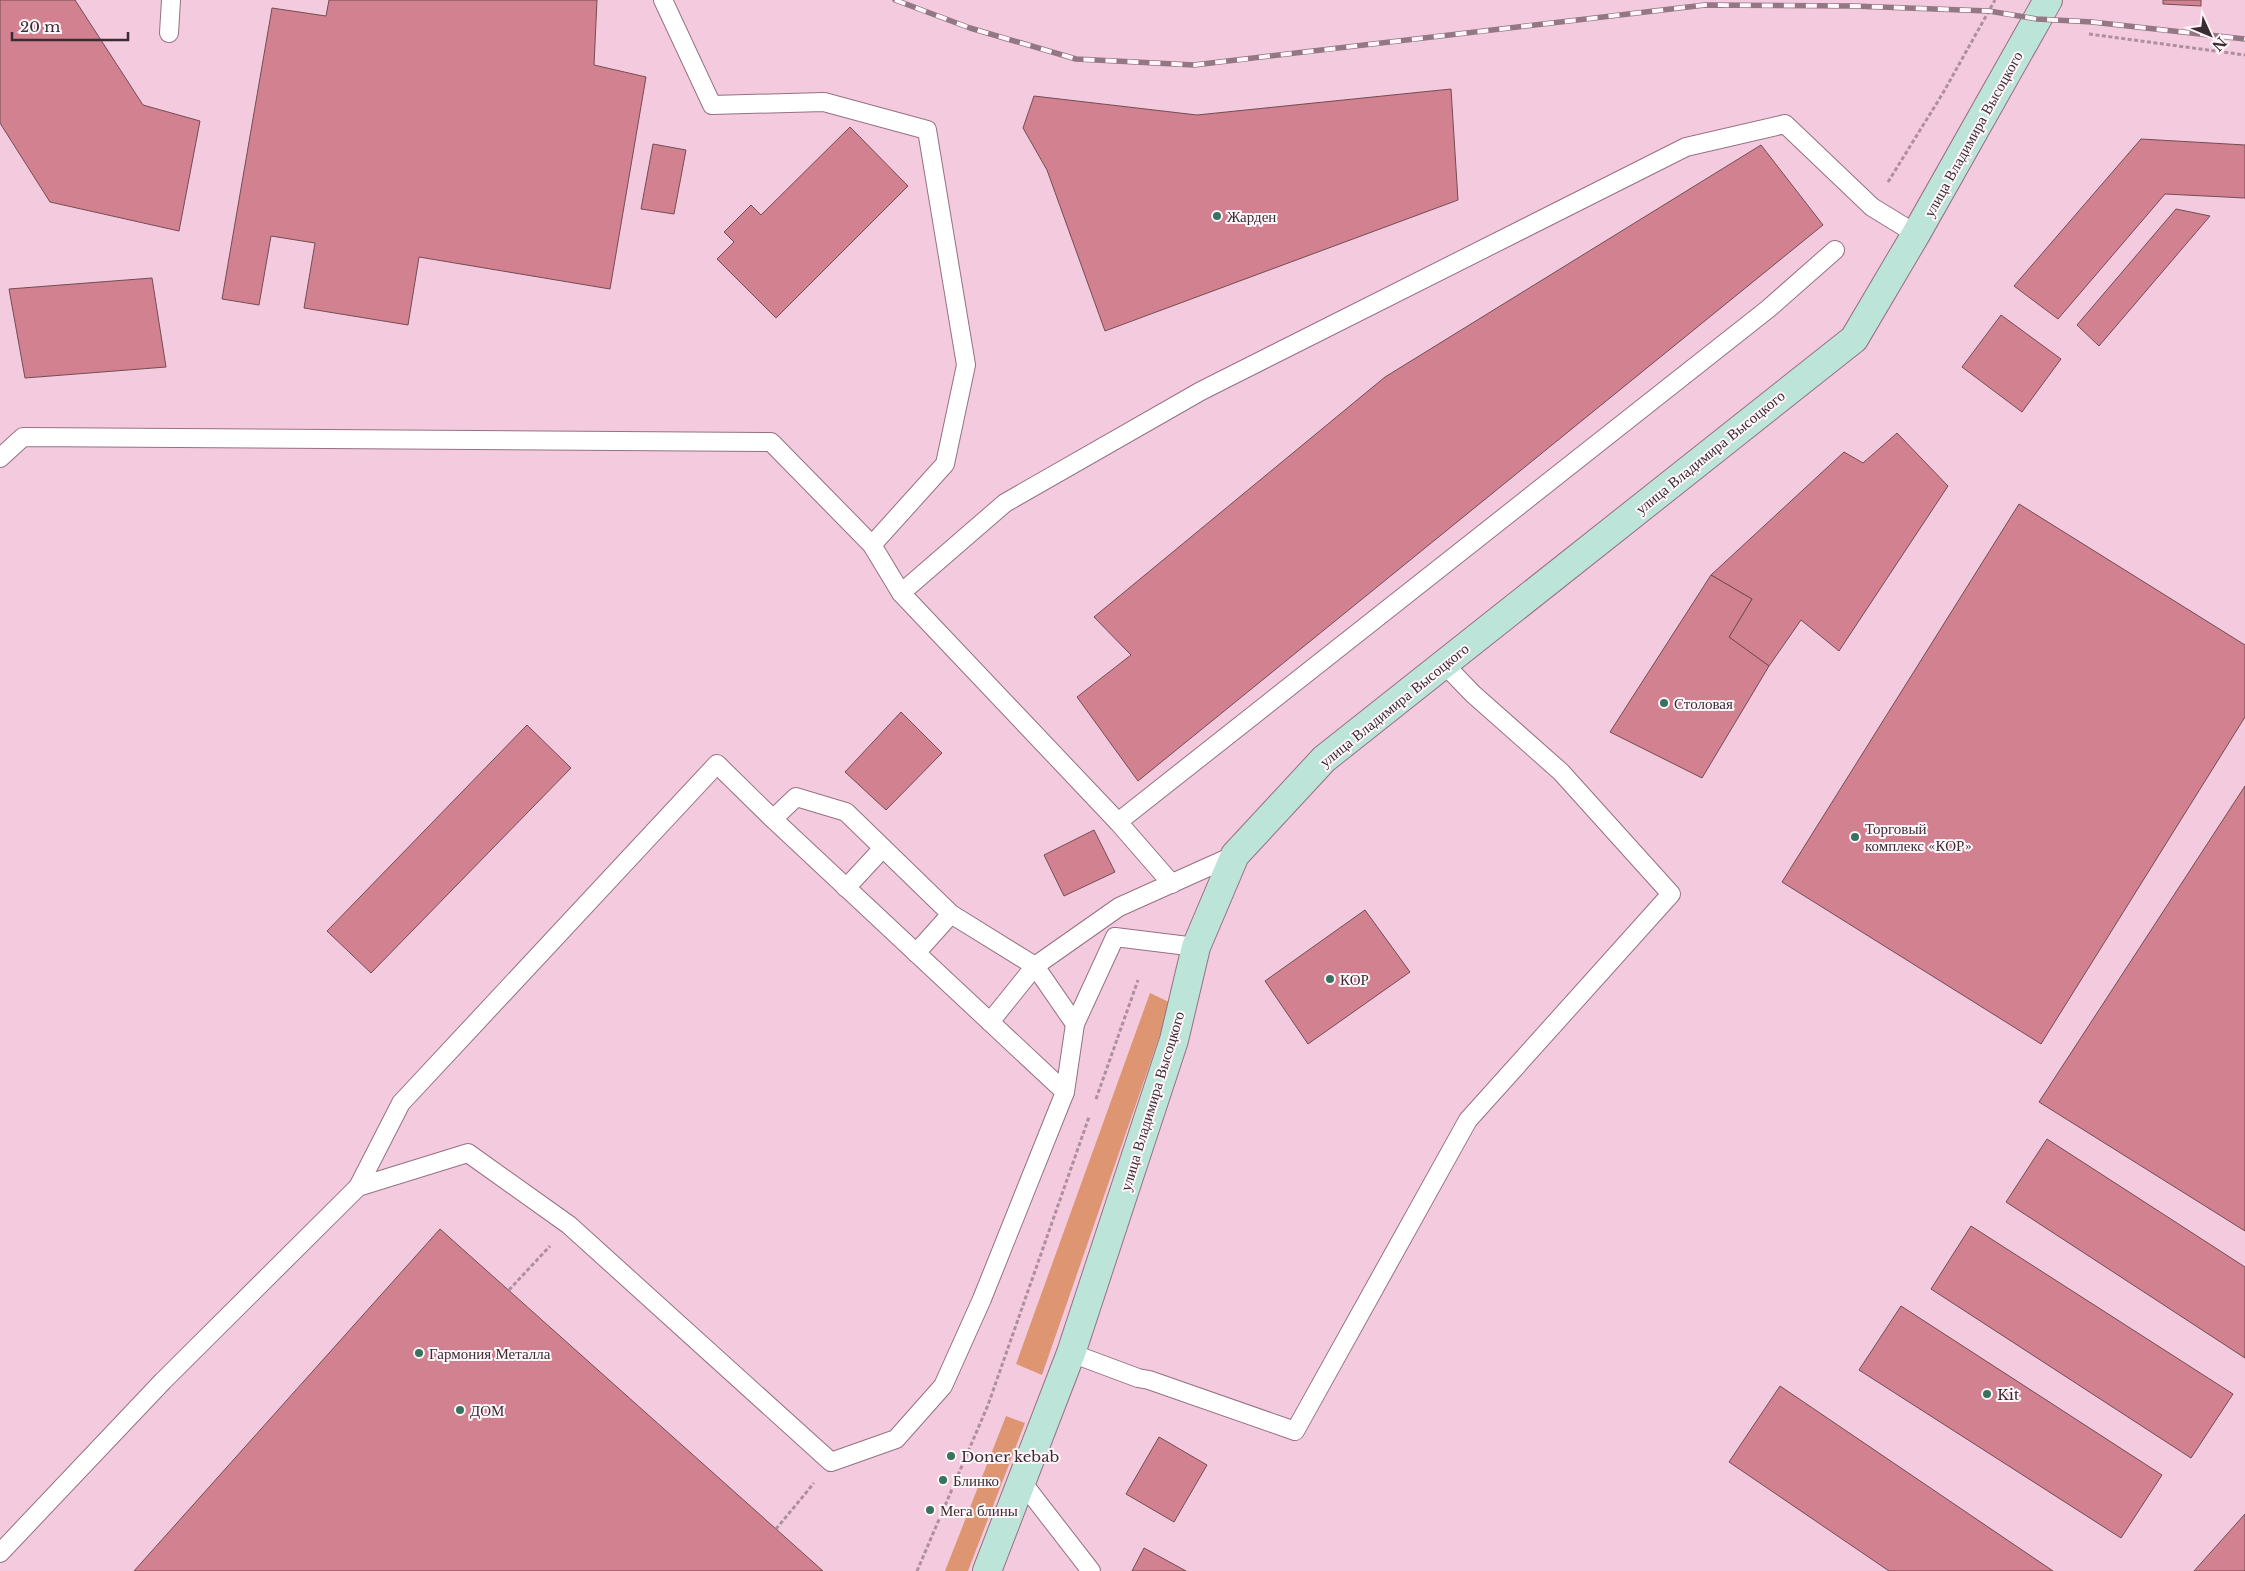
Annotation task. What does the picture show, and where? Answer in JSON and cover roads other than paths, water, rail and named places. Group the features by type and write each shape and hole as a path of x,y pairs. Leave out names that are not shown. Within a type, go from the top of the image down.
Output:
{"main road":[{"name":"улица Владимира Высоцкого","path":"987,1571 1071,1353 1174,1040 1196,947 1235,855 1324,759 1854,339 1916,234 2048,0"}],"lane":[{"path":"169,33 171,0"},
{"path":"663,0 712,105 824,102 927,130 966,365 945,464 872,545"},
{"path":"900,593 1005,503 1201,391 1686,148 1785,124 1872,207 1916,234"},
{"path":"1118,822 1768,309 1835,250"},
{"path":"0,458 23,436 771,442 872,545 900,593 1118,822 1172,884"},
{"path":"1071,1353 1138,1378 1149,1380 1295,1431 1468,1120 1671,894 1561,772 1474,694 1444,664"},
{"path":"0,1552 163,1381 358,1187 401,1103 717,764 773,819 1064,1092"},
{"path":"773,819 796,797 846,812 951,914 1035,966 1075,1024"},
{"path":"846,888 883,848"},
{"path":"990,1022 1035,966 1119,908 1235,855"},
{"path":"916,953 951,914"},
{"path":"358,1187 468,1153 569,1225 831,1462 896,1439 943,1386 982,1298 1064,1092 1075,1024 1115,937 1196,947"},
{"path":"1022,1482 1090,1571"}],"railway":[{"path":"895,0 970,28 1076,59 1194,65 1705,5 1853,6 1989,11 2037,19 2092,22 2245,39"}],"place":[{"name":"Жарден","path":"1217,216"},
{"name":"Столовая","path":"1664,703"},
{"name":"Торговый комплекс «КОР»","path":"1855,837"},
{"name":"КОР","path":"1330,979"},
{"name":"Гармония Металла","path":"419,1353"},
{"name":"Kit","path":"1987,1394"},
{"name":"ДОМ","path":"460,1410"},
{"name":"Doner kebab","path":"951,1456"},
{"name":"Блинко","path":"943,1480"},
{"name":"Мега блины","path":"930,1510"}]}
